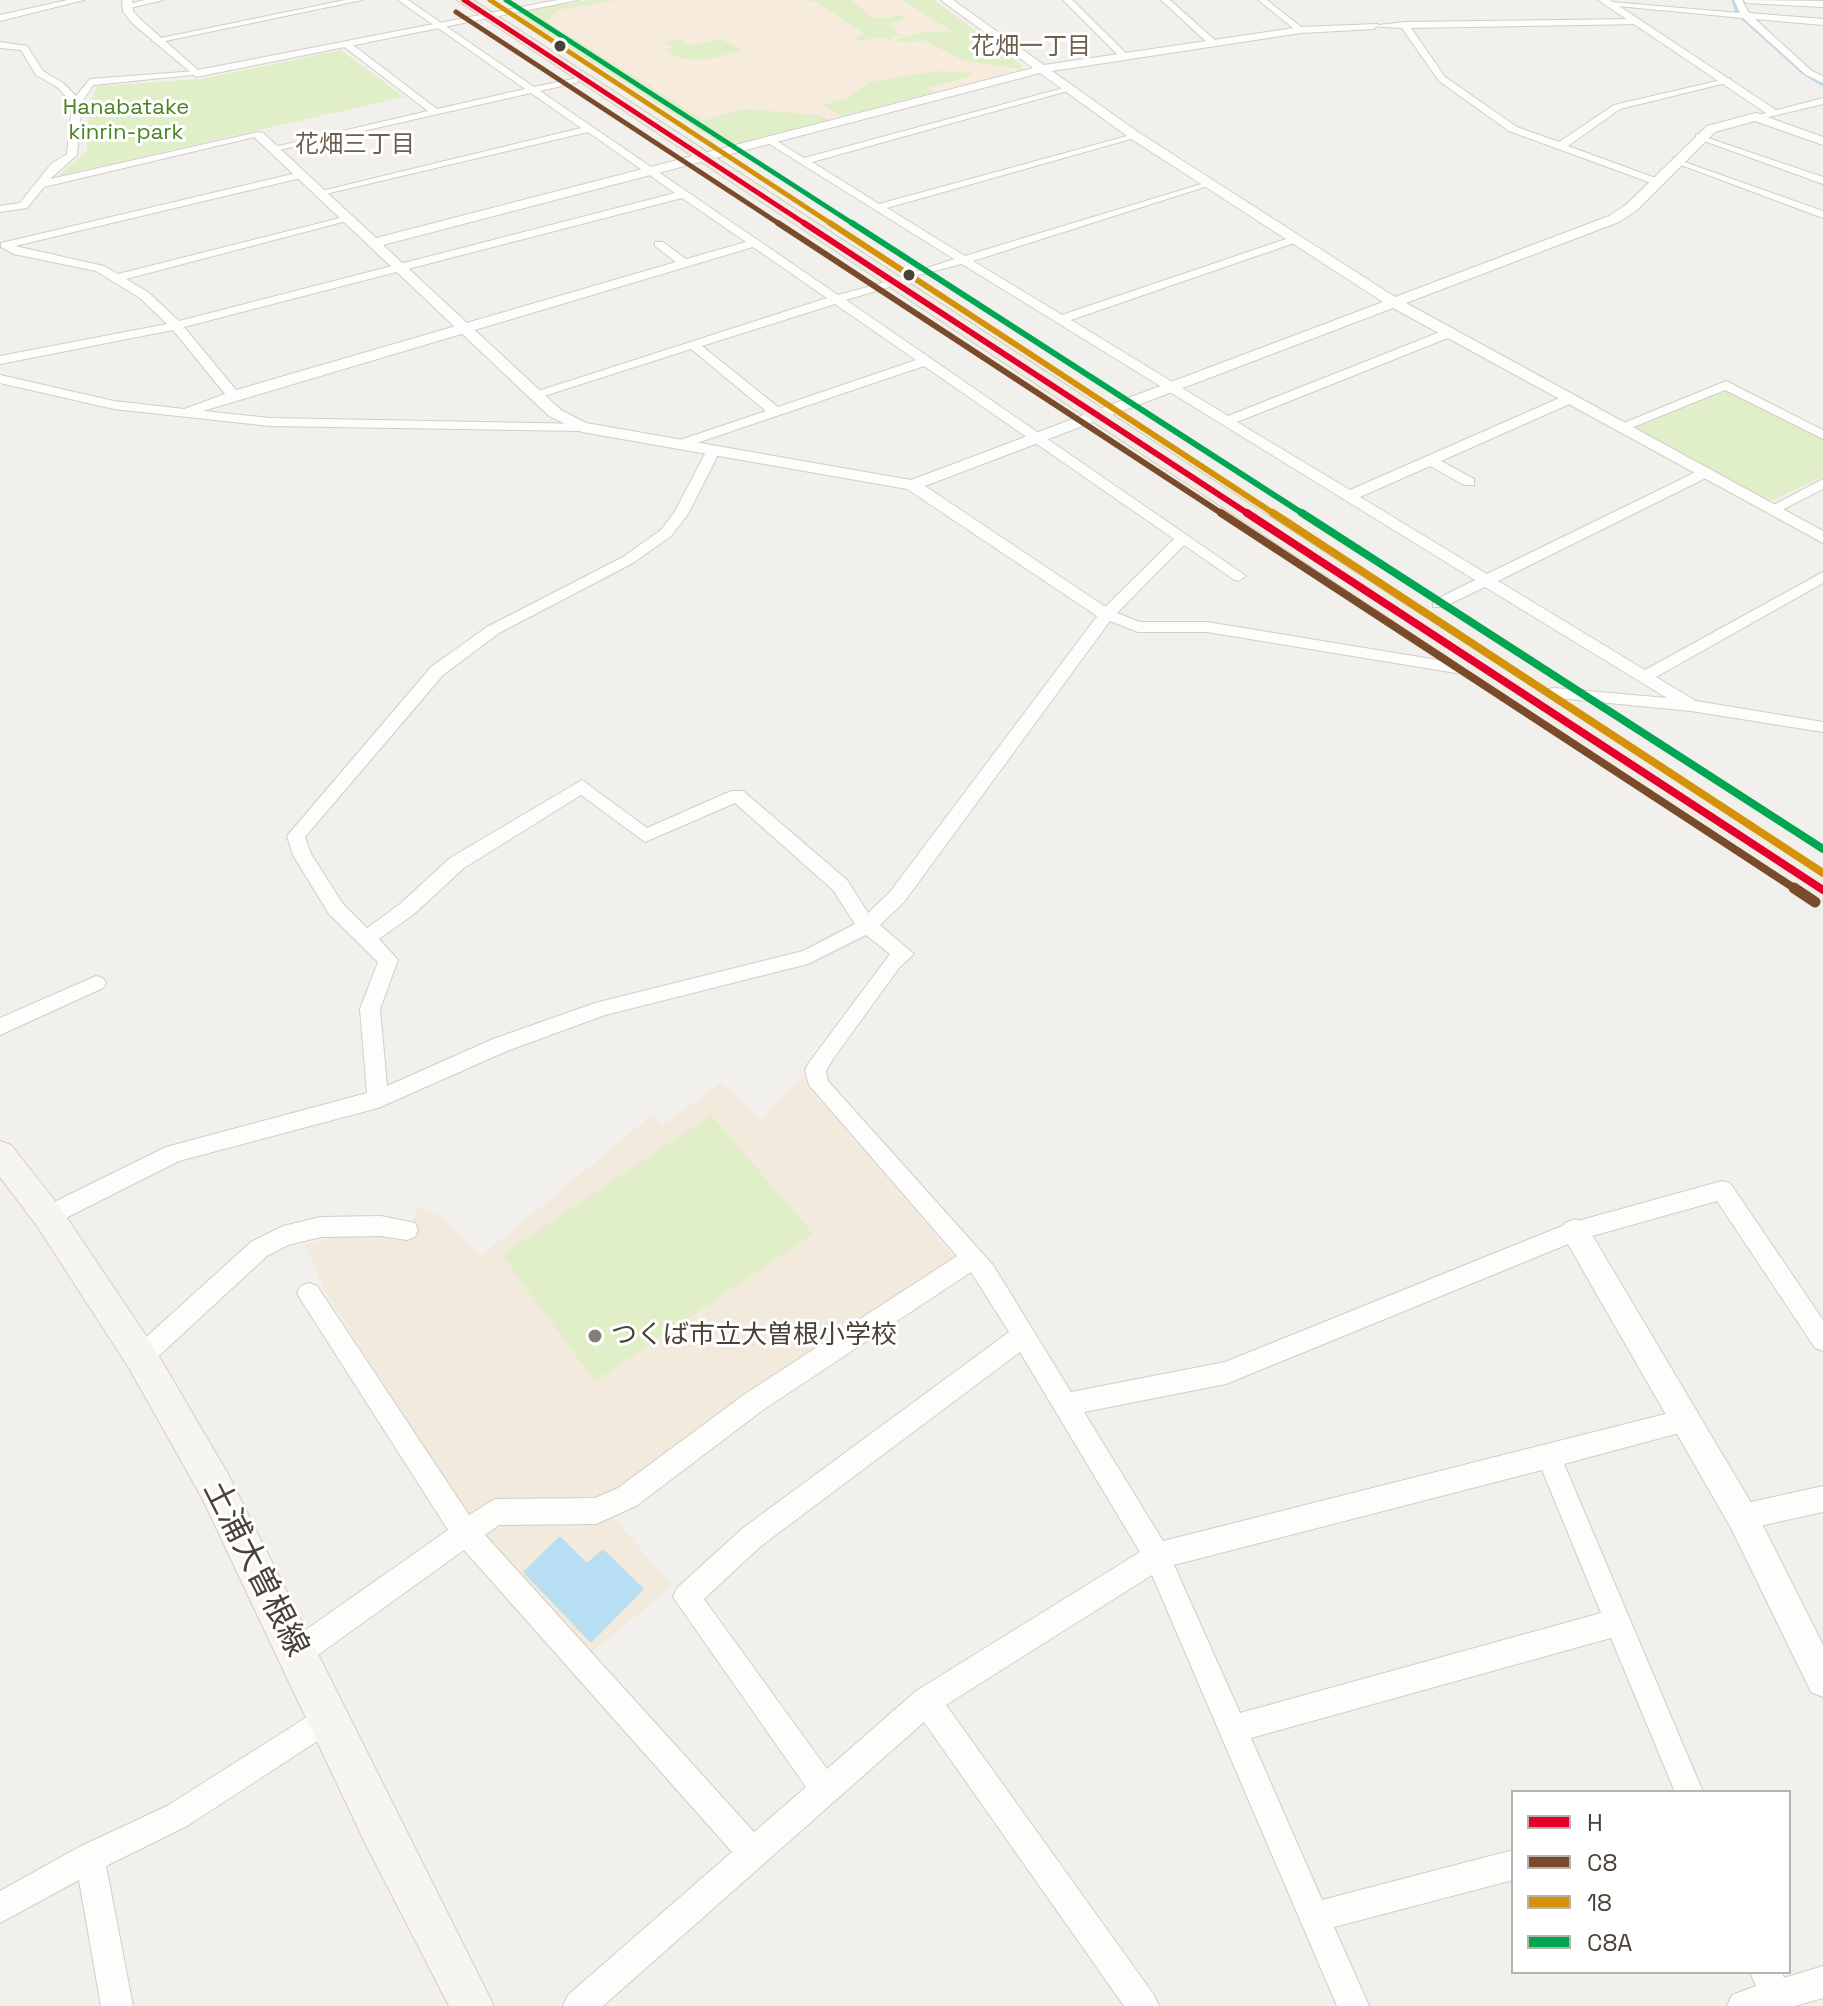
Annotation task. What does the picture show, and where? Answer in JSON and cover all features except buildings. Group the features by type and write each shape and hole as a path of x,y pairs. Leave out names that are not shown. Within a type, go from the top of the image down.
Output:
{"main road":[{"path":"464,0 489,9 1104,410 1823,866"},
{"path":"1104,410 1479,665 1823,890"},
{"name":"土浦大曽根線","path":"0,1154 48,1216 141,1357 215,1486 380,1828 472,2006"}],"street":[{"path":"0,18 80,0"},
{"path":"127,3 159,0"},
{"path":"156,40 358,0"},
{"path":"402,0 1238,576"},
{"path":"0,209 23,206 55,166 72,155 77,102 90,82 196,74 438,25 489,9 573,0"},
{"path":"946,0 1134,135 1393,302 1823,538"},
{"path":"1067,0 1125,57"},
{"path":"1165,0 1214,44"},
{"path":"1262,0 1301,30"},
{"path":"1738,0 1745,15 1809,73 1823,80"},
{"path":"1747,0 1823,4"},
{"path":"1607,3 1629,2 1823,22"},
{"path":"127,3 156,40 196,74"},
{"path":"1607,3 1773,112"},
{"path":"373,243 1041,69 1301,30 1405,25 1637,22"},
{"path":"1405,25 1432,67 1458,92 1513,129 1657,182"},
{"path":"346,44 435,112"},
{"path":"0,45 24,48 39,73 60,85 77,102"},
{"path":"274,150 575,80"},
{"path":"1559,147 1617,107 1727,80"},
{"path":"804,161 1070,89"},
{"path":"912,485 1614,219 1657,182 1700,136 1773,112 1823,101"},
{"path":"1756,117 1823,141"},
{"path":"321,194 589,129"},
{"path":"43,184 258,135 555,413 582,427"},
{"path":"879,207 1134,135"},
{"path":"1700,136 1823,181"},
{"path":"768,140 1691,706"},
{"path":"1677,160 1823,215"},
{"path":"2,244 301,175"},
{"path":"919,274 1207,183"},
{"path":"0,360 124,338 174,323 402,269 683,194"},
{"path":"117,278 348,219"},
{"path":"1063,319 1296,239"},
{"path":"187,412 233,395 755,243"},
{"path":"2,244 18,252 100,268 144,295 174,323 233,395"},
{"path":"659,244 685,264"},
{"path":"536,394 885,284"},
{"path":"1227,421 1449,333"},
{"path":"693,345 776,412"},
{"path":"682,444 925,361"},
{"path":"0,379 114,405 292,423 406,421 582,427 912,485 1107,614 1138,627 1207,627 1456,668 1479,665"},
{"path":"1621,427 1726,385 1823,435"},
{"path":"1349,496 1569,399"},
{"path":"378,1099 370,1009 388,960 368,937 336,909 302,855 296,836 383,731 449,662 493,630 628,560 666,533 691,497 713,451"},
{"path":"1430,460 1469,482"},
{"path":"1438,604 1705,473"},
{"path":"1771,510 1823,483"},
{"path":"48,1216 174,1153 378,1099 500,1045 602,1008 808,957 867,926 897,897 1107,614 1183,538"},
{"path":"1645,677 1823,577"},
{"path":"1554,693 1691,706 1823,727"},
{"path":"368,937 407,909 457,863 582,786 645,836 737,795 840,885 867,926 904,954 892,963 826,1053 815,1070 819,1085 972,1259 1025,1334 1157,1556 1353,2006"},
{"path":"0,1027 96,983"},
{"path":"1066,1404 1226,1373 1575,1231 1722,1190 1823,1340"},
{"path":"141,1357 259,1249 283,1236 335,1226 381,1226 407,1230"},
{"path":"1575,1231 1742,1517 1823,1680"},
{"path":"297,1653 495,1512 596,1511 627,1497 754,1402 972,1259"},
{"path":"309,1293 465,1532 753,1853"},
{"path":"825,1790 686,1597 752,1537 1025,1334"},
{"path":"579,2006 926,1701 1157,1556 1685,1421"},
{"path":"1549,1457 1688,1790"},
{"path":"1742,1517 1823,1499"},
{"path":"1232,1729 1618,1622"},
{"path":"926,1701 1143,2006"},
{"path":"0,1908 90,1858 177,1816 329,1717"},
{"path":"90,1858 117,2006"},
{"path":"1314,1917 1511,1866"},
{"path":"1743,2006 1774,1991 1823,1982"}],"shaded area":[{"path":"589,0 934,0 1022,65 1021,69 737,144 721,144 518,15"},
{"name":"つくば市立大曽根小学校","path":"803,1076 814,1097 829,1110 955,1258 601,1503 672,1586 590,1654 464,1518 324,1289 305,1245 341,1235 403,1240 419,1206 445,1219 480,1257 652,1115 661,1126 721,1083 762,1120"}],"green space":[{"path":"589,0 617,0 558,10 546,21 704,120 744,109 819,115 829,120 737,144 721,144 518,15 521,11"},
{"path":"803,0 851,0 874,19 901,15 906,18 889,24 899,35 888,40 879,37 857,41 853,38 865,34 817,2"},
{"path":"902,0 934,0 1022,65 1021,69 965,61 923,40 906,43 896,40 923,31 955,33"},
{"path":"678,39 691,45 719,39 744,50 705,60 682,59 664,50 672,47 664,42"},
{"name":"Hanabatake kinrin-park","path":"341,50 404,97 58,176 87,151 89,105 97,86 201,79"},
{"path":"937,71 972,72 967,78 927,88 934,92 842,116 822,105 847,98 869,82"},
{"path":"1724,390 1823,437 1823,476 1768,500 1638,429 1637,424"},
{"path":"711,1115 813,1234 595,1381 502,1255"}],"water":[{"path":"560,1536 587,1563 603,1549 644,1589 591,1643 523,1572"}],"waterway":[{"path":"1733,0 1737,13"},
{"path":"1740,16 1802,72 1823,85"}],"transit line":[{"name":"H","path":"464,0 1823,890"},
{"name":"18","path":"490,0 1823,873"},
{"name":"C8A","path":"506,0 1823,849"},
{"name":"C8","path":"456,12 1815,902"}],"place":[{"name":"つくば市立大曽根小学校","path":"595,1336"}],"district":[{"name":"花畑一丁目","path":"1031,47"},
{"name":"花畑三丁目","path":"355,145"}]}
